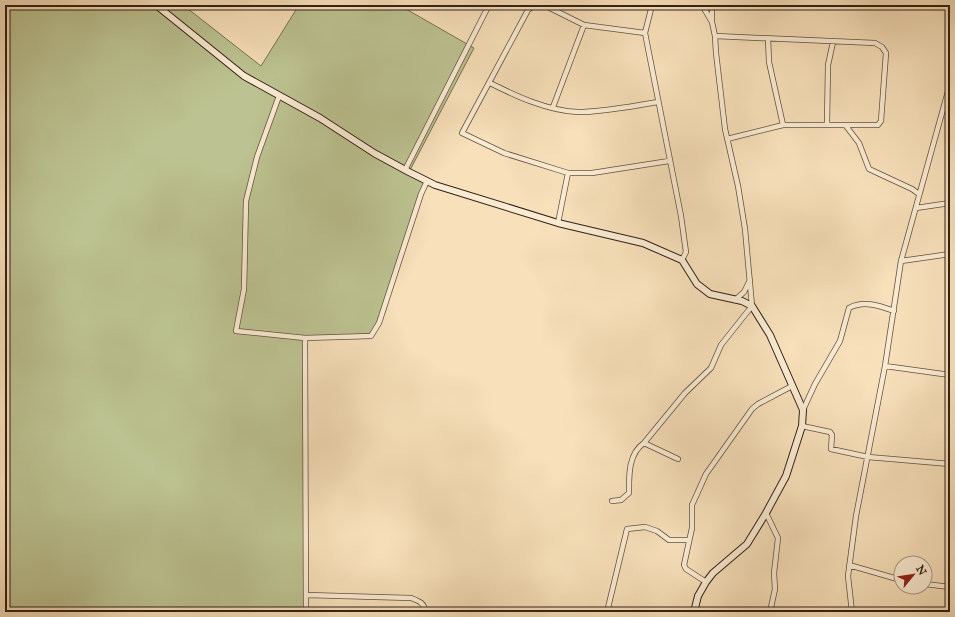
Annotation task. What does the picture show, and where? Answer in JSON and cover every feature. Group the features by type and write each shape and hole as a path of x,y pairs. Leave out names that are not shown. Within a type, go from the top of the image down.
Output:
{"street":[{"path":"156,5 232,68 320,118 405,170 427,181 558,223 632,239 682,260 690,275 710,294 752,306"},
{"path":"405,170 489,5"},
{"path":"535,5 528,10 462,133 504,153 568,173 592,173 669,161"},
{"path":"544,5 584,25 645,33"},
{"path":"652,5 645,33 681,216 686,252 682,260"},
{"path":"702,5 712,22"},
{"path":"712,5 712,22 727,139 742,206 752,306 770,335 803,410"},
{"path":"553,108 584,25"},
{"path":"715,36 875,43 882,47 886,53 884,93 880,124 846,126 827,124 783,125 727,139"},
{"path":"768,39 769,62 783,125"},
{"path":"827,124 828,65 833,42"},
{"path":"490,83 513,94 553,108 577,112 658,102"},
{"path":"852,612 848,576 849,564 856,516 885,366 901,261 950,84"},
{"path":"280,96 257,157 246,201 244,226 244,289 236,331 305,338 371,336 379,324 421,194 427,181"},
{"path":"846,126 860,143 869,169 912,189 919,194"},
{"path":"558,223 568,173"},
{"path":"916,208 950,203"},
{"path":"901,261 950,254"},
{"path":"735,300 744,292 750,278"},
{"path":"694,612 698,596 706,582 713,573 746,544 766,513 786,476 802,426 803,410 840,341 849,308 869,304 879,305 894,311"},
{"path":"612,501 621,500 629,493 631,464 635,452 685,393 711,368 721,345 752,306"},
{"path":"305,338 306,612"},
{"path":"885,366 950,375"},
{"path":"706,582 686,569 684,565 692,528 692,505 697,492 728,441 755,405 792,386"},
{"path":"802,426 830,432 832,435 831,449 868,457 950,464"},
{"path":"644,443 678,459"},
{"path":"766,513 778,538 774,573 775,589 770,612"},
{"path":"607,612 627,529 645,527 657,531 669,540 689,540"},
{"path":"849,564 893,578"},
{"path":"933,585 950,587"},
{"path":"306,595 411,598 420,601 425,607 425,612"}],"green space":[{"path":"5,5 183,5 261,66 299,5 399,5 474,48 409,172 427,181 379,323 371,336 305,338 306,612 5,612"}]}
